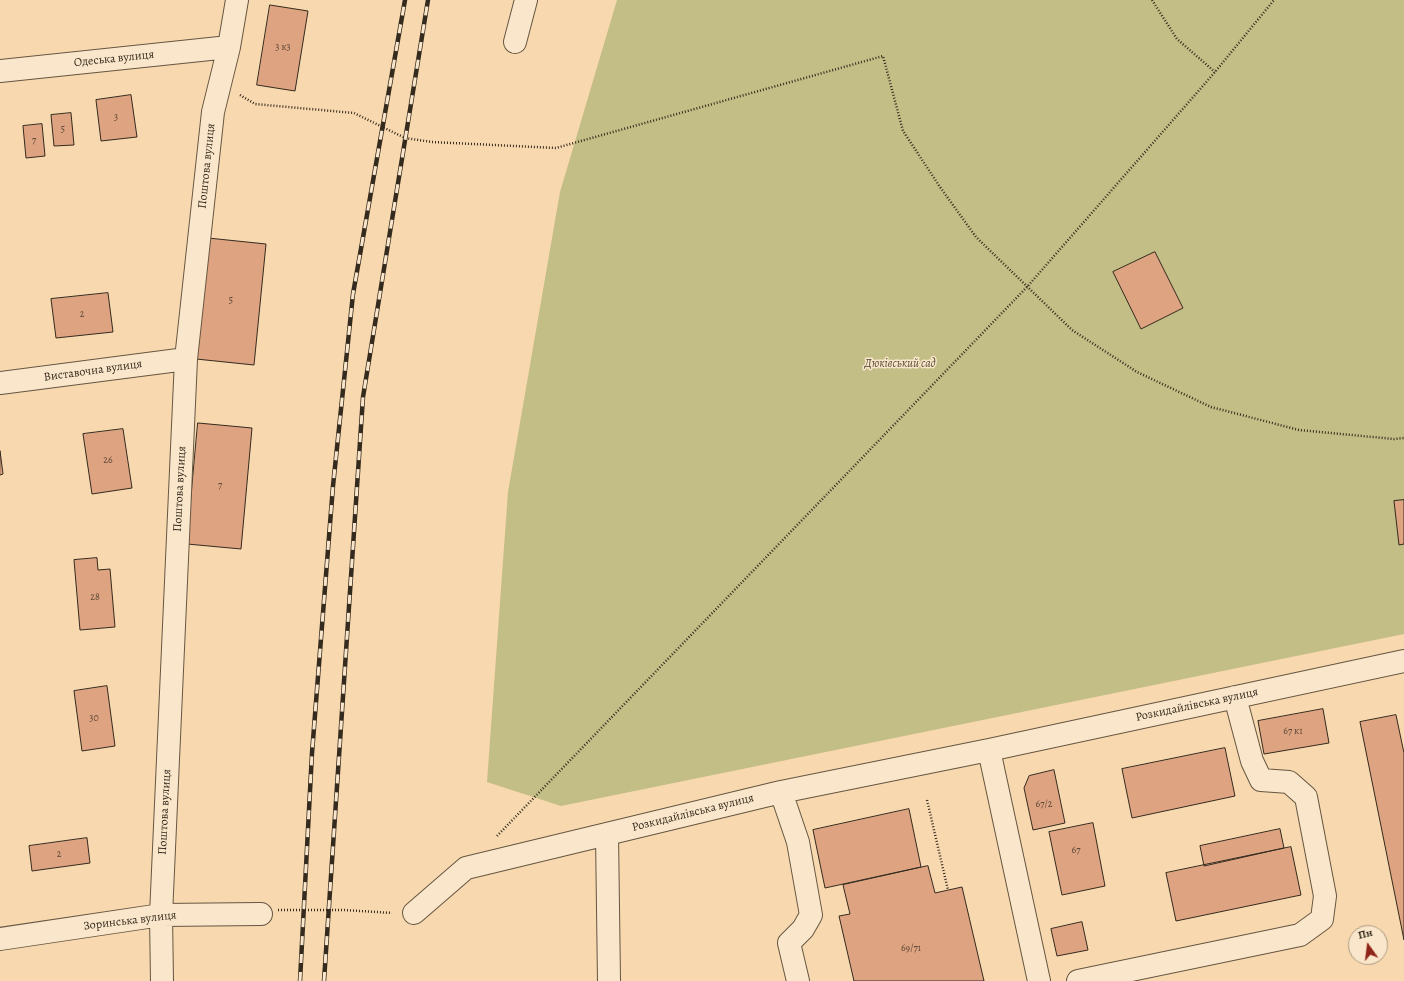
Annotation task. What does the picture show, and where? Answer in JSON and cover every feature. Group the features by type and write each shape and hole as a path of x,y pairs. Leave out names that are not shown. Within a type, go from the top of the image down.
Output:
{"street":[{"name":"Поштова вулиця","path":"162,981 160,915 186,359 213,112 229,47 237,0"},
{"path":"515,42 526,0"},
{"name":"Одеська вулиця","path":"0,71 229,47"},
{"name":"Виставочна вулиця","path":"0,383 186,359"},
{"name":"Розкидайлівська вулиця","path":"414,914 466,868 781,792 989,750 1404,661"},
{"path":"1078,981 1300,935 1322,919 1325,896 1306,797 1289,782 1261,780 1252,761 1234,697"},
{"path":"989,750 1039,981"},
{"path":"781,792 798,842 811,915 803,929 789,943 798,981"},
{"path":"607,834 608,981"},
{"name":"Зоринська вулиця","path":"0,939 160,915 270,912"}],"path":[{"path":"1152,0 1177,38 1215,72"},
{"path":"494,839 1027,287 1215,72 1274,0"},
{"path":"238,94 255,104 354,113 405,138 432,142 556,148 883,56 903,130 940,187 976,237 1072,330 1130,368 1211,407 1300,430 1394,439 1404,438"},
{"path":"926,800 948,890"},
{"path":"270,912 344,910 414,914"}],"green space":[{"name":"Дюківський сад","path":"617,0 1404,0 1404,634 561,806 487,782 508,492 560,192"}],"building":[{"path":"270,5 308,11 295,91 257,85"},
{"path":"131,95 137,137 101,141 96,100"},
{"path":"71,113 74,145 54,146 51,115"},
{"path":"42,124 45,156 26,158 23,126"},
{"path":"208,238 266,244 254,365 196,359"},
{"path":"1155,252 1183,308 1141,329 1113,272"},
{"path":"108,293 113,332 56,338 51,299"},
{"path":"198,423 252,428 241,549 187,544"},
{"path":"123,429 132,488 92,494 83,434"},
{"path":"0,451 3,474 0,475"},
{"path":"1404,500 1404,544 1399,545 1394,501"},
{"path":"97,558 98,570 110,569 115,627 80,630 74,560"},
{"path":"107,686 115,746 82,751 74,691"},
{"path":"1323,709 1329,743 1264,754 1258,721"},
{"path":"1396,715 1404,753 1404,940 1360,722"},
{"path":"1225,748 1235,796 1132,818 1122,769"},
{"path":"1054,770 1065,823 1033,830 1024,788 1029,776"},
{"path":"909,809 921,867 825,888 813,830"},
{"path":"1093,823 1105,886 1062,895 1049,832"},
{"path":"1280,829 1284,848 1204,866 1200,846"},
{"path":"87,838 90,863 32,871 29,846"},
{"path":"1291,847 1301,895 1176,921 1166,873"},
{"path":"928,866 935,893 962,887 984,981 854,981 839,916 850,914 843,885"},
{"path":"1082,922 1088,950 1057,956 1051,929"}],"railway":[{"path":"300,981 312,753 333,486 353,294 405,0"},
{"path":"324,981 363,397 428,0"}]}
